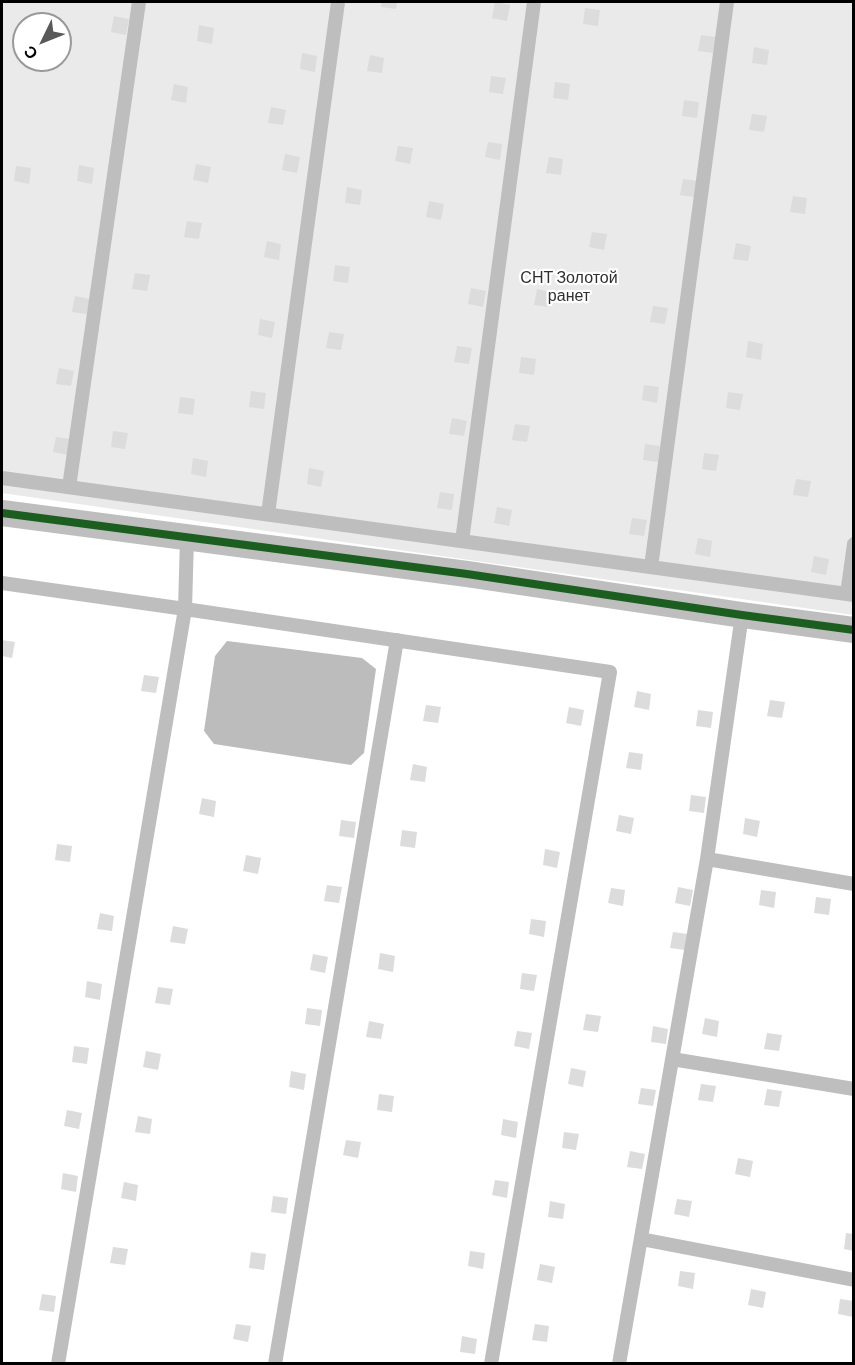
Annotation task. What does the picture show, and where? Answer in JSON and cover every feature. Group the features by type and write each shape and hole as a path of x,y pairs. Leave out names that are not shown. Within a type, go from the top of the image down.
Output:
{"street":[{"path":"2,513 467,574 854,630"}],"lane":[{"path":"69,487 139,2"},
{"path":"268,514 338,2"},
{"path":"462,541 534,2"},
{"path":"651,567 727,2"},
{"path":"2,477 850,594 854,544"},
{"path":"58,1364 185,609 187,538"},
{"path":"2,583 610,672 491,1364"},
{"path":"619,1364 707,859 742,615"},
{"path":"274,1364 397,640"},
{"path":"707,859 854,884"},
{"path":"672,1059 854,1089"},
{"path":"640,1239 854,1280"}],"green space":[{"name":"СНТ Золотой ранет","path":"2,2 853,2 853,615 2,493"}],"shaded area":[{"path":"227,641 362,658 376,669 364,753 351,765 214,744 204,731 215,656"}],"building":[{"path":"382,2 397,2 396,9 381,7"},
{"path":"495,2 510,5 507,21 492,18"},
{"path":"585,8 600,10 598,26 583,24"},
{"path":"114,16 129,19 126,35 111,32"},
{"path":"199,25 214,28 212,44 197,41"},
{"path":"701,35 716,37 713,53 698,51"},
{"path":"754,47 769,50 767,65 752,63"},
{"path":"302,53 317,56 315,72 300,69"},
{"path":"370,55 384,58 382,73 367,71"},
{"path":"491,76 506,78 503,94 489,92"},
{"path":"555,82 570,84 568,100 553,98"},
{"path":"174,84 188,87 186,103 171,100"},
{"path":"684,100 699,102 697,118 682,116"},
{"path":"271,107 286,110 283,125 268,123"},
{"path":"752,114 767,116 764,132 749,130"},
{"path":"488,142 502,144 500,160 485,157"},
{"path":"398,146 413,148 410,164 395,161"},
{"path":"285,154 300,157 297,173 282,170"},
{"path":"549,157 563,159 561,175 546,173"},
{"path":"196,164 211,167 208,183 193,180"},
{"path":"79,165 94,168 92,184 77,181"},
{"path":"16,166 31,168 29,184 14,181"},
{"path":"683,179 698,181 695,197 680,195"},
{"path":"347,187 362,190 360,205 345,203"},
{"path":"793,196 807,198 805,214 790,212"},
{"path":"429,201 444,204 441,220 426,217"},
{"path":"187,221 202,223 199,239 184,237"},
{"path":"592,232 607,234 604,250 589,247"},
{"path":"267,241 281,244 279,260 264,257"},
{"path":"736,243 751,246 748,261 733,259"},
{"path":"335,265 350,267 348,283 333,281"},
{"path":"135,273 150,275 147,291 132,289"},
{"path":"471,288 486,291 483,307 468,304"},
{"path":"537,289 551,292 549,307 534,305"},
{"path":"75,296 90,299 87,314 72,312"},
{"path":"653,306 668,308 665,324 650,322"},
{"path":"260,319 275,322 272,338 258,335"},
{"path":"329,332 344,334 341,350 326,348"},
{"path":"748,341 763,344 761,360 746,357"},
{"path":"457,346 472,348 469,364 454,362"},
{"path":"521,357 536,359 534,375 519,373"},
{"path":"59,368 74,371 71,386 56,384"},
{"path":"644,385 659,387 657,403 642,400"},
{"path":"251,391 266,393 264,409 249,407"},
{"path":"728,392 743,394 740,410 726,408"},
{"path":"180,397 195,399 193,415 178,413"},
{"path":"452,418 467,421 464,436 449,434"},
{"path":"515,424 530,426 527,442 512,440"},
{"path":"113,431 128,433 125,449 111,447"},
{"path":"56,437 71,439 68,455 53,452"},
{"path":"645,444 660,446 658,462 643,460"},
{"path":"704,453 719,455 716,471 702,469"},
{"path":"193,458 208,461 206,477 191,474"},
{"path":"309,468 324,471 321,487 307,484"},
{"path":"796,479 811,481 808,497 793,495"},
{"path":"440,492 454,494 452,510 437,508"},
{"path":"497,507 512,510 509,526 494,523"},
{"path":"632,518 647,520 644,536 629,534"},
{"path":"698,538 712,541 710,557 695,554"},
{"path":"814,556 829,559 826,575 811,572"},
{"path":"2,640 15,642 12,658 2,656"},
{"path":"144,675 159,677 156,693 141,691"},
{"path":"637,691 651,694 649,710 634,707"},
{"path":"770,700 785,702 782,718 767,716"},
{"path":"426,705 441,707 438,723 423,721"},
{"path":"569,707 584,710 581,726 566,723"},
{"path":"698,710 713,712 711,728 696,726"},
{"path":"629,752 643,754 641,770 626,768"},
{"path":"413,764 427,767 425,782 410,780"},
{"path":"691,795 706,797 704,813 689,811"},
{"path":"202,798 216,801 214,817 199,814"},
{"path":"619,815 634,818 631,834 616,831"},
{"path":"745,818 760,821 757,837 743,834"},
{"path":"341,820 356,822 354,838 339,836"},
{"path":"402,830 417,832 415,848 400,846"},
{"path":"57,844 72,846 70,862 55,860"},
{"path":"545,849 560,852 557,868 543,865"},
{"path":"246,855 261,858 258,874 243,871"},
{"path":"327,885 342,887 339,903 324,901"},
{"path":"678,887 693,890 690,906 675,903"},
{"path":"611,888 625,890 623,906 608,903"},
{"path":"761,890 776,892 774,908 759,905"},
{"path":"816,897 831,899 829,915 814,913"},
{"path":"100,913 114,916 112,931 97,929"},
{"path":"531,919 546,921 544,937 529,934"},
{"path":"173,926 188,929 185,944 170,942"},
{"path":"673,932 688,934 685,950 670,948"},
{"path":"380,953 395,956 393,972 378,969"},
{"path":"313,954 328,957 325,973 310,970"},
{"path":"522,973 537,975 534,991 520,989"},
{"path":"87,981 102,984 100,1000 85,997"},
{"path":"158,987 173,989 170,1005 155,1003"},
{"path":"307,1008 322,1010 320,1026 305,1024"},
{"path":"586,1014 601,1016 598,1032 583,1030"},
{"path":"705,1018 719,1021 717,1037 702,1034"},
{"path":"369,1021 384,1024 381,1039 366,1037"},
{"path":"653,1026 668,1029 666,1044 651,1042"},
{"path":"517,1031 532,1033 529,1049 514,1046"},
{"path":"767,1033 782,1035 779,1051 764,1049"},
{"path":"74,1046 89,1048 87,1064 72,1062"},
{"path":"146,1051 161,1054 158,1070 143,1067"},
{"path":"571,1068 586,1071 583,1087 568,1084"},
{"path":"291,1071 306,1074 304,1090 289,1087"},
{"path":"701,1084 716,1086 713,1102 698,1100"},
{"path":"641,1088 656,1090 653,1106 638,1104"},
{"path":"767,1089 782,1091 779,1107 764,1105"},
{"path":"379,1094 394,1096 392,1112 377,1110"},
{"path":"67,1110 82,1113 79,1129 64,1126"},
{"path":"138,1116 152,1119 150,1134 135,1132"},
{"path":"503,1119 518,1122 516,1138 501,1135"},
{"path":"564,1132 579,1134 576,1150 562,1148"},
{"path":"346,1140 361,1142 358,1158 343,1155"},
{"path":"630,1151 645,1154 642,1169 627,1167"},
{"path":"738,1158 753,1161 750,1177 735,1174"},
{"path":"63,1173 78,1176 76,1192 61,1189"},
{"path":"495,1180 509,1182 507,1198 492,1195"},
{"path":"124,1182 138,1185 136,1201 121,1198"},
{"path":"273,1196 288,1198 286,1214 271,1212"},
{"path":"677,1199 692,1201 689,1217 674,1214"},
{"path":"550,1201 565,1204 563,1219 548,1217"},
{"path":"846,1233 854,1234 854,1251 844,1249"},
{"path":"113,1247 128,1249 125,1265 110,1263"},
{"path":"470,1251 485,1253 483,1269 468,1266"},
{"path":"251,1252 266,1254 264,1270 249,1268"},
{"path":"540,1264 555,1267 552,1283 537,1280"},
{"path":"680,1271 695,1273 693,1289 678,1286"},
{"path":"751,1289 766,1292 763,1308 748,1305"},
{"path":"42,1294 56,1296 54,1312 39,1310"},
{"path":"840,1299 854,1301 853,1317 838,1314"},
{"path":"236,1324 251,1326 248,1342 233,1339"},
{"path":"535,1324 549,1326 547,1342 532,1340"},
{"path":"462,1336 477,1339 475,1354 460,1352"}],"cycle path":[{"path":"2,513 467,574 854,630"}]}
